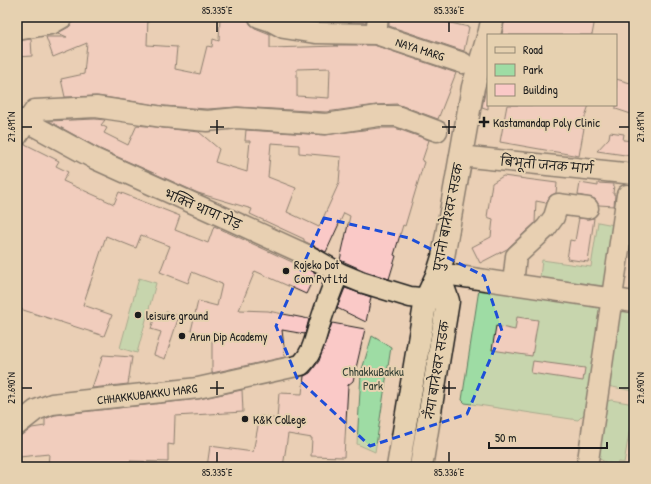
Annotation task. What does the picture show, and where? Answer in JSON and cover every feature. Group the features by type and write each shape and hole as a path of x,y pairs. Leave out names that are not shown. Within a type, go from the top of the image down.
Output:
{"main road":[{"name":"पुरानो बानेश्वर सडक","path":"489,34 493,17"},
{"name":"पुरानो बानेश्वर सडक","path":"426,299 438,274 443,257 473,87 487,39"},
{"name":"नँया बानेश्वर सडक","path":"421,467 448,301 438,274"},
{"name":"नँया बानेश्वर सडक","path":"398,467 426,299"}],"street":[{"path":"17,30 51,24 63,17"},
{"name":"NAYA MARG","path":"259,17 284,28 315,33 377,26 463,63"},
{"path":"20,125 36,110 96,107 207,121 237,118 326,124 378,116 397,116 437,131"},
{"name":"भक्ति थापा रोड़","path":"20,125 239,224 339,273 361,282 393,290 410,297 448,301"},
{"name":"बिभूती जनक मार्ग","path":"460,156 634,174"},
{"path":"587,467 613,299 627,195"},
{"path":"513,284 516,256 546,228 554,217 558,204 588,208"},
{"name":"CHHAKKUBAKKU MARG","path":"17,425 36,410 52,404 198,388 301,364 309,355 314,344 332,288 339,273"},
{"path":"438,274 634,302"}],"highlighted area":[{"path":"324,218 409,238 484,276 502,331 467,414 370,446 297,378 276,326"}],"green space":[{"path":"598,222 619,226 604,286 540,278 542,260 591,267"},
{"name":"leisure ground","path":"139,278 156,283 137,353 120,348"},
{"path":"479,289 595,304 601,310 585,413 578,420 465,403 462,400"},
{"path":"625,309 634,310 634,391 607,386 619,314"},
{"name":"ChhakkuBakku Park","path":"372,336 391,347 375,452 357,444 361,373"},
{"path":"611,400 634,404 624,463 607,463 598,458 605,402"}],"building":[{"path":"87,17 148,17 147,45 177,47 175,69 200,74 207,46 212,47 213,39 219,41 220,18 248,19 250,24 255,28 270,34 270,48 374,45 456,73 438,119 397,104 376,105 326,112 238,107 207,109 164,106 98,96 65,97 61,79 84,74 87,43 53,57 46,37 67,37 58,33 69,27 74,20","holes":["330,68 329,98 297,96 297,69"]},
{"path":"328,17 366,17 366,22 328,22"},
{"path":"389,17 422,17 469,27 464,51 389,26"},
{"path":"505,17 526,17 542,20 542,17 579,17 595,19 592,34 502,34"},
{"path":"31,39 32,56 17,57 17,41"},
{"path":"617,79 634,84 634,115 616,109"},
{"path":"487,84 488,109 482,107"},
{"path":"507,106 589,106 581,128 584,128 579,156 500,142"},
{"path":"105,120 101,125 107,128 104,133 128,145 137,125 199,132 219,149 215,162 247,172 250,141 245,141 246,130 325,135 379,128 395,128 429,140 405,226 403,225 394,255 396,256 389,279 365,271 340,260 350,216 344,213 326,252 304,241 304,239 250,214 252,209 198,193 100,149 49,121","holes":["271,143 299,145 299,153 341,157 339,183 319,227 287,212 296,188 268,177"]},
{"path":"610,132 624,134 623,140 634,141 632,156 597,151 609,138"},
{"path":"25,144 59,161 56,166 68,172 63,181 114,204 119,192 180,216 175,230 208,243 214,226 316,273 306,294 255,271 239,310 268,311 309,319 305,334 282,330 285,357 212,373 212,336 191,331 198,301 217,306 222,284 192,272 188,283 160,272 170,246 141,235 136,248 106,236 83,305 112,315 104,336 17,308 17,147"},
{"path":"503,176 557,183 556,193 550,196 546,203 536,201 535,223 507,249 480,263 472,247 491,237 493,219 487,217 492,183"},
{"path":"580,183 598,186 598,183 614,184 614,206 599,205 595,199 578,195"},
{"path":"579,218 594,218 588,262 567,259 570,240 575,241"},
{"path":"345,288 371,297 366,322 337,308"},
{"path":"166,312 179,316 165,359 154,355 161,332 151,329 156,313 164,316"},
{"path":"517,317 538,320 532,356 492,350 496,326 515,330"},
{"path":"332,323 365,329 353,381 348,385 344,457 311,456 312,438 288,434 283,467 207,467 210,446 253,452 260,416 277,419 279,393 302,394 304,376 310,373 319,361"},
{"path":"103,355 132,357 128,384 92,388"},
{"path":"533,361 585,368 583,381 531,373"},
{"path":"242,390 243,412 175,416 174,445 168,444 168,462 130,461 130,467 48,467 49,454 19,457 17,436 24,434 32,428 45,426 45,419 55,415 199,399"}],"place":[{"name":"Kastamandap Poly Clinic","path":"484,122"},
{"name":"Rojeko Dot Com Pvt Ltd","path":"286,271"},
{"name":"leisure ground","path":"138,315"},
{"name":"Arun Dip Academy","path":"182,336"},
{"name":"K&K College","path":"245,419"}]}
